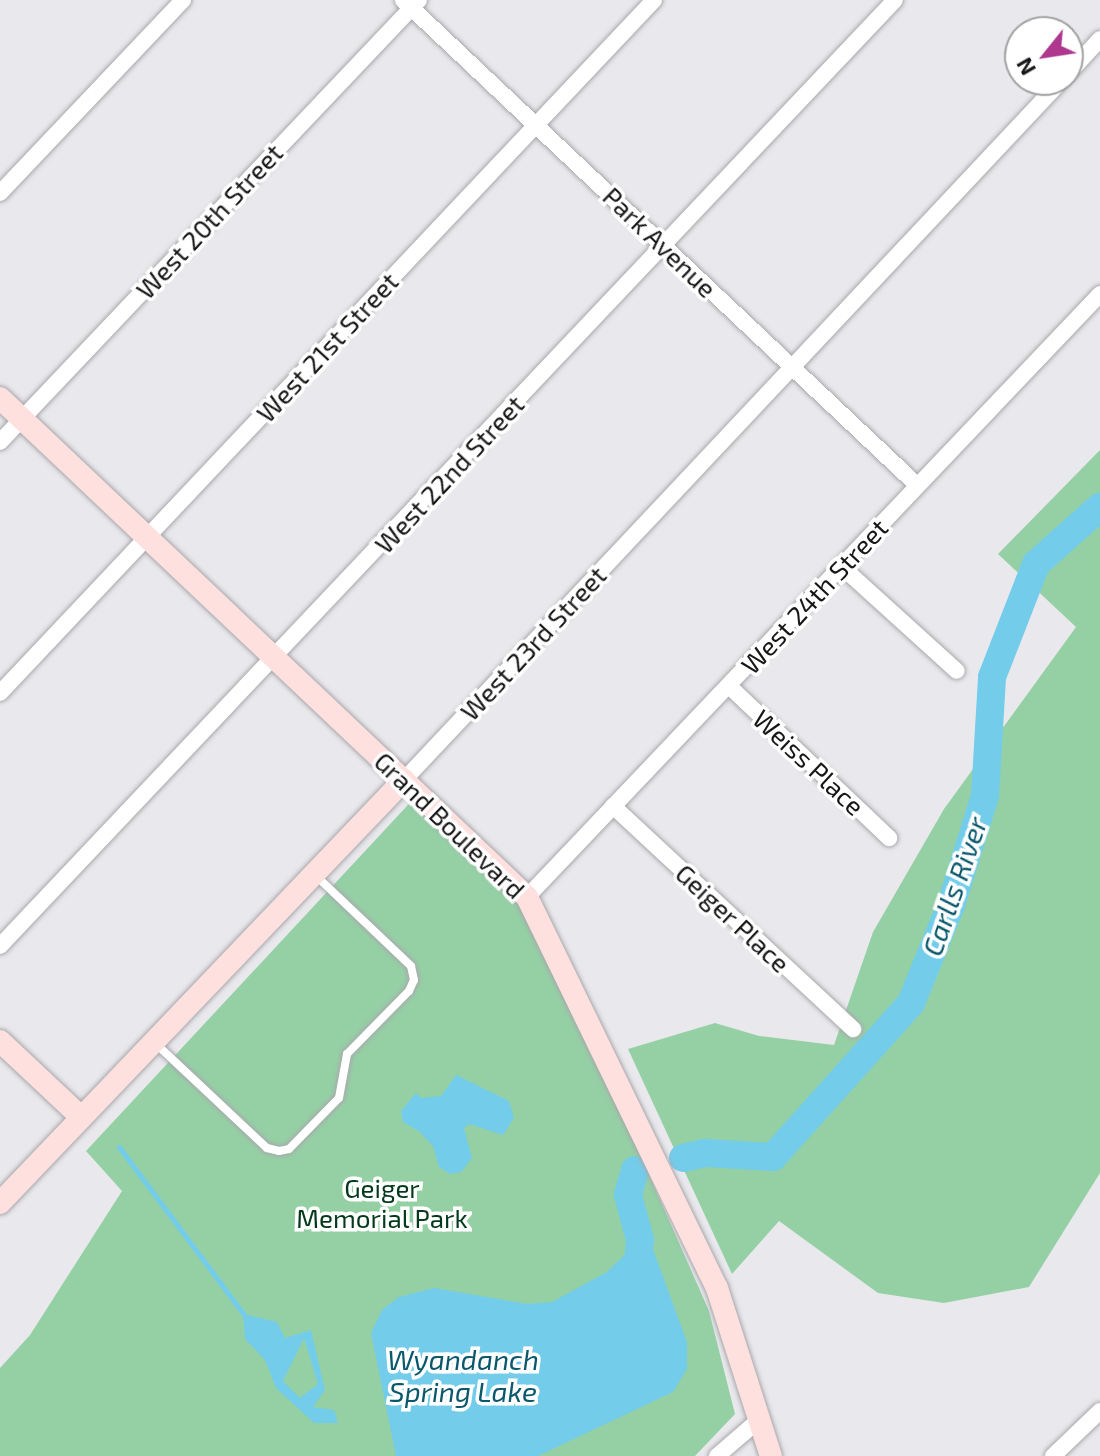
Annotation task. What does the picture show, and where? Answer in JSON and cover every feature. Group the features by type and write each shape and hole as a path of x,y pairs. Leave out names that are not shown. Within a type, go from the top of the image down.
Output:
{"street":[{"path":"0,193 183,0"},
{"name":"West 21st Street","path":"0,693 654,0"},
{"name":"West 22nd Street","path":"0,946 895,0"},
{"name":"Park Avenue","path":"411,3 917,485"},
{"name":"West 20th Street","path":"0,442 411,3"},
{"path":"1084,56 1100,39"},
{"name":"West 23rd Street","path":"0,1203 793,369 1047,96"},
{"name":"West 24th Street","path":"527,897 1100,294"},
{"name":"Grand Boulevard","path":"0,398 527,897 717,1288 771,1456"},
{"path":"841,566 957,671"},
{"name":"Weiss Place","path":"729,686 889,838"},
{"name":"Geiger Place","path":"613,806 853,1029"},
{"path":"0,1041 81,1117"},
{"path":"1053,1456 1100,1411"},
{"path":"717,1456 760,1419"}],"lane":[{"path":"153,1042 267,1148 289,1149 330,1107 343,1087 341,1064 347,1054 409,991 414,980 411,966 314,873"}],"green space":[{"path":"1100,450 1100,1173 1029,1287 944,1303 878,1293 779,1221 732,1274 628,1049 715,1023 759,1036 834,1045 873,932 944,809 1076,627 998,554"},
{"name":"Geiger Memorial Park","path":"419,793 527,897 709,1311 735,1414 695,1456 0,1456 0,1368 30,1335 122,1191 86,1151"}],"water":[{"path":"456,1075 509,1101 514,1118 503,1135 469,1124 464,1128 472,1158 461,1172 450,1174 439,1167 433,1146 420,1132 403,1122 401,1111 416,1093 421,1098 441,1096"},
{"name":"Wyandanch Spring Lake","path":"640,1240 651,1244 687,1342 687,1369 673,1392 538,1456 396,1456 371,1333 382,1310 399,1297 434,1288 527,1304 552,1302 607,1272"},
{"path":"243,1314 277,1322 285,1338 311,1330 325,1390 313,1407 334,1410 338,1423 314,1423 276,1388 265,1360 245,1339","holes":["304,1338 318,1384 300,1398 283,1381"]}],"waterway":[{"name":"Carlls River","path":"683,1158 705,1153 773,1157 911,1003 951,905 985,796 992,677 1036,564 1100,507"},
{"path":"119,1147 247,1319"},
{"name":"Carlls River","path":"635,1170 628,1195 640,1240 637,1276"}]}
